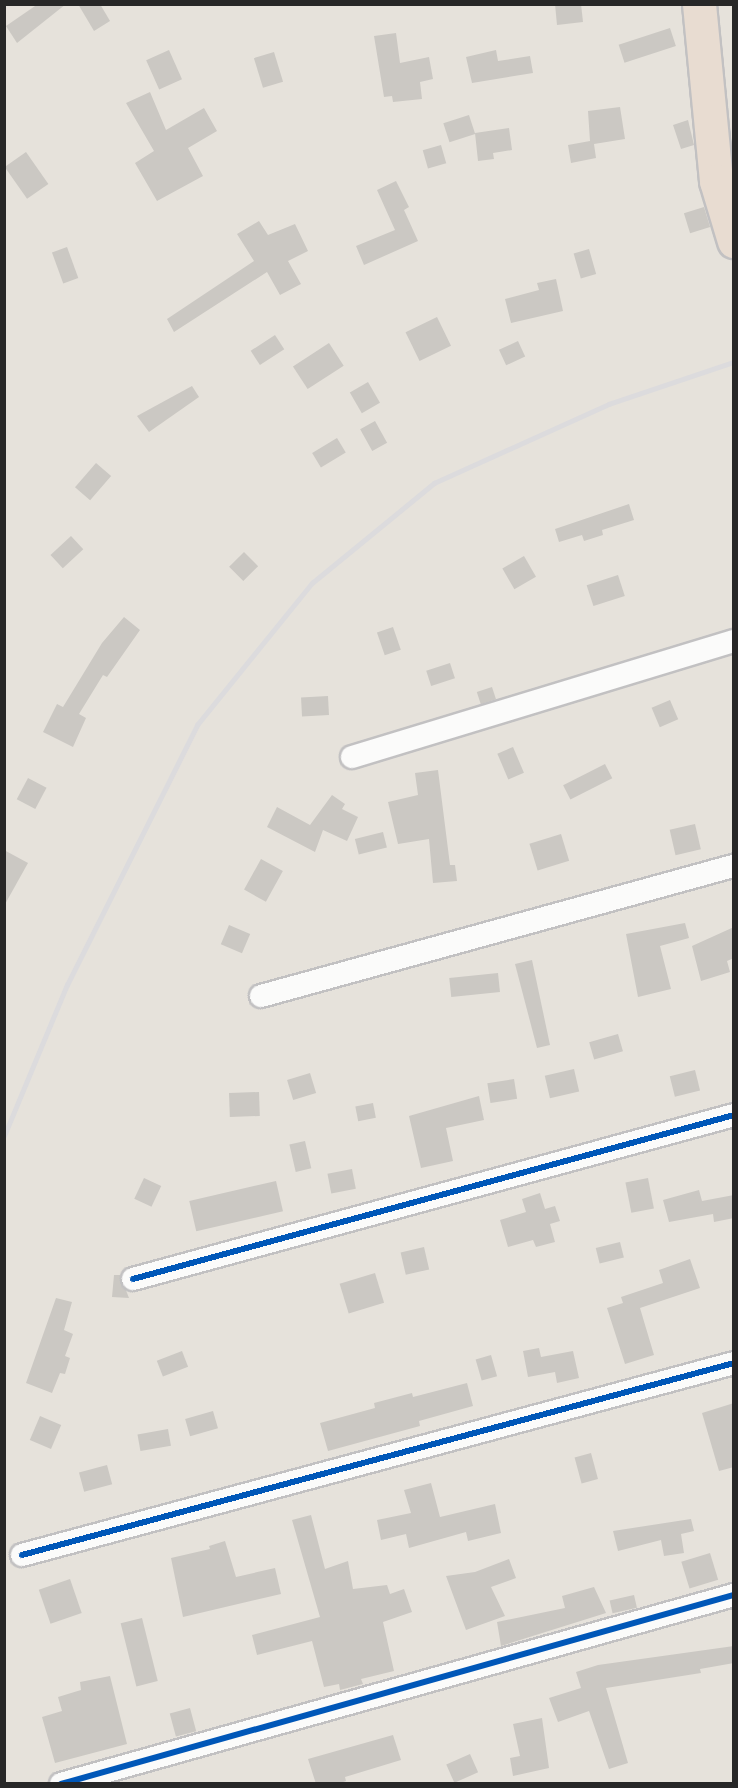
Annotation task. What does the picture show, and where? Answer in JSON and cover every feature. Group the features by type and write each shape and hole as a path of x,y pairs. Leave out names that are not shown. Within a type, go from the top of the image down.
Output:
{"highway":[{"path":"699,4 716,181 734,241"}],"street":[{"path":"352,757 734,641"},
{"path":"261,996 734,866"},
{"path":"133,1279 734,1115"},
{"path":"22,1555 734,1363"},
{"path":"61,1784 734,1595"}],"building":[{"path":"38,4 66,4 17,43 6,26"},
{"path":"78,4 100,4 110,21 94,31"},
{"path":"555,4 581,4 583,22 557,25"},
{"path":"670,28 676,46 625,63 619,45"},
{"path":"396,33 400,63 429,57 433,79 420,82 422,99 393,102 392,96 384,97 374,36"},
{"path":"169,50 182,79 159,89 146,60"},
{"path":"496,50 498,61 530,56 533,73 472,83 466,57"},
{"path":"274,52 283,82 263,88 254,58"},
{"path":"150,92 166,130 204,108 217,131 188,148 203,176 157,201 135,163 154,151 126,103"},
{"path":"620,107 625,139 594,144 596,158 571,163 568,145 590,141 588,111"},
{"path":"469,115 475,134 450,142 443,123"},
{"path":"688,120 694,145 681,149 673,125"},
{"path":"509,128 512,150 493,153 494,159 478,161 475,133"},
{"path":"441,145 446,163 428,169 423,150"},
{"path":"26,152 48,184 27,199 5,167"},
{"path":"396,181 409,207 404,210 418,241 364,265 356,246 395,230 377,190"},
{"path":"704,207 710,227 690,233 684,213"},
{"path":"259,221 268,235 295,224 308,251 288,261 301,284 280,295 267,272 174,332 167,319 254,261 237,234"},
{"path":"67,247 78,278 63,283 52,252"},
{"path":"589,249 596,274 581,278 574,253"},
{"path":"556,279 563,311 511,323 505,299 539,290 537,283"},
{"path":"437,317 451,346 420,361 406,332"},
{"path":"275,335 284,349 260,365 251,351"},
{"path":"518,341 525,356 506,365 499,350"},
{"path":"329,343 344,366 308,389 293,366"},
{"path":"368,382 380,403 362,413 350,393"},
{"path":"192,386 199,397 149,432 137,416"},
{"path":"375,421 387,443 372,451 360,429"},
{"path":"337,438 346,453 321,468 312,453"},
{"path":"96,463 111,476 90,500 75,487"},
{"path":"629,504 634,520 602,530 603,535 584,541 582,535 559,542 555,529"},
{"path":"71,536 83,549 63,568 51,555"},
{"path":"244,552 258,566 243,581 229,567"},
{"path":"524,556 536,577 514,589 502,568"},
{"path":"618,575 625,596 593,606 587,585"},
{"path":"124,617 140,630 107,677 103,675 79,714 86,718 73,747 43,732 57,704 63,707 102,643"},
{"path":"393,627 401,650 385,655 377,633"},
{"path":"450,663 455,678 431,686 426,671"},
{"path":"492,687 496,699 481,704 477,692"},
{"path":"328,696 329,715 302,716 301,697"},
{"path":"670,700 678,719 660,727 652,708"},
{"path":"513,747 524,773 508,779 497,754"},
{"path":"605,764 612,778 570,800 563,785"},
{"path":"438,770 450,865 455,865 457,881 433,883 429,839 398,844 388,802 418,795 415,773"},
{"path":"28,778 47,788 35,809 17,799"},
{"path":"332,795 345,804 342,809 358,817 347,841 323,830 315,852 267,827 277,807 310,825"},
{"path":"695,824 701,849 676,855 670,830"},
{"path":"383,832 387,848 359,855 355,839"},
{"path":"561,834 569,861 538,870 529,844"},
{"path":"4,850 28,863 4,906"},
{"path":"261,859 283,871 266,902 244,890"},
{"path":"685,923 689,938 660,946 671,989 638,997 626,934"},
{"path":"229,925 250,934 242,953 221,944"},
{"path":"734,927 734,958 727,961 730,972 701,981 692,946"},
{"path":"532,960 550,1045 537,1048 515,964"},
{"path":"498,973 500,992 451,997 449,978"},
{"path":"618,1034 623,1051 594,1060 589,1042"},
{"path":"574,1069 579,1091 550,1098 545,1076"},
{"path":"695,1070 700,1090 675,1097 670,1076"},
{"path":"310,1073 316,1093 293,1100 287,1080"},
{"path":"514,1079 517,1099 490,1103 487,1083"},
{"path":"259,1092 260,1116 230,1117 229,1093"},
{"path":"479,1096 484,1120 446,1128 453,1161 421,1168 409,1116"},
{"path":"373,1103 376,1118 358,1121 355,1106"},
{"path":"305,1141 311,1168 296,1172 289,1145"},
{"path":"352,1169 356,1189 331,1193 327,1174"},
{"path":"144,1178 161,1186 151,1207 134,1199"},
{"path":"648,1178 654,1208 631,1213 625,1182"},
{"path":"276,1181 283,1211 196,1231 189,1201"},
{"path":"699,1190 702,1201 734,1195 734,1218 714,1222 713,1214 669,1222 663,1200"},
{"path":"540,1193 545,1209 555,1206 560,1221 550,1224 555,1242 536,1247 533,1240 508,1247 500,1220 526,1212 522,1199"},
{"path":"620,1242 624,1258 600,1264 596,1248"},
{"path":"424,1247 429,1269 406,1275 401,1252"},
{"path":"690,1259 700,1288 640,1308 654,1355 625,1364 607,1308 623,1303 621,1297 663,1283 659,1270"},
{"path":"375,1273 384,1303 349,1313 340,1284"},
{"path":"114,1275 120,1275 129,1298 112,1297"},
{"path":"56,1298 72,1302 64,1330 73,1334 65,1356 70,1358 65,1374 60,1373 52,1393 26,1383"},
{"path":"539,1348 541,1357 573,1351 579,1378 557,1383 555,1372 528,1377 523,1351"},
{"path":"182,1351 188,1367 163,1377 157,1361"},
{"path":"491,1355 497,1376 482,1381 476,1359"},
{"path":"467,1383 473,1406 419,1421 420,1426 328,1451 320,1423 375,1408 374,1403 412,1393 413,1397"},
{"path":"734,1403 734,1467 719,1471 702,1413"},
{"path":"213,1411 218,1428 190,1436 185,1419"},
{"path":"40,1416 61,1425 51,1449 30,1440"},
{"path":"168,1429 171,1446 140,1451 137,1434"},
{"path":"591,1453 598,1479 582,1483 575,1457"},
{"path":"107,1465 112,1484 84,1492 79,1473"},
{"path":"431,1483 440,1517 495,1504 501,1533 468,1541 466,1532 409,1548 406,1534 381,1540 377,1520 411,1513 404,1490"},
{"path":"311,1515 325,1569 348,1561 353,1589 387,1585 390,1594 404,1589 412,1612 383,1622 394,1671 361,1679 363,1684 340,1690 339,1684 324,1687 312,1641 257,1655 252,1635 320,1617 292,1520"},
{"path":"691,1519 694,1531 681,1534 684,1553 664,1556 661,1540 618,1551 613,1531"},
{"path":"225,1541 236,1577 275,1568 281,1594 183,1617 171,1558 210,1549 209,1546"},
{"path":"710,1553 718,1580 689,1589 681,1562"},
{"path":"509,1559 516,1578 491,1587 505,1616 466,1630 446,1576 475,1572"},
{"path":"70,1579 82,1613 51,1624 39,1590"},
{"path":"594,1587 606,1613 501,1646 497,1622 565,1608 562,1596"},
{"path":"634,1595 637,1608 613,1613 610,1601"},
{"path":"142,1618 158,1681 136,1686 121,1623"},
{"path":"734,1646 734,1663 700,1669 701,1673 606,1688 628,1763 609,1769 589,1711 558,1722 549,1698 581,1688 576,1672 598,1665"},
{"path":"110,1676 127,1744 55,1763 42,1717 62,1711 58,1697 81,1690 80,1682"},
{"path":"190,1708 196,1731 176,1737 170,1713"},
{"path":"542,1718 549,1768 513,1776 510,1758 520,1756 513,1724"},
{"path":"393,1735 401,1760 345,1777 346,1781 338,1784 316,1784 308,1759"},
{"path":"470,1754 478,1772 454,1783 446,1765"}],"railway":[{"path":"4,1136 67,985 197,725 312,583 434,483 609,404 734,362"}],"cycle path":[{"path":"133,1279 734,1115"},
{"path":"22,1555 734,1363"},
{"path":"61,1784 734,1595"}]}
